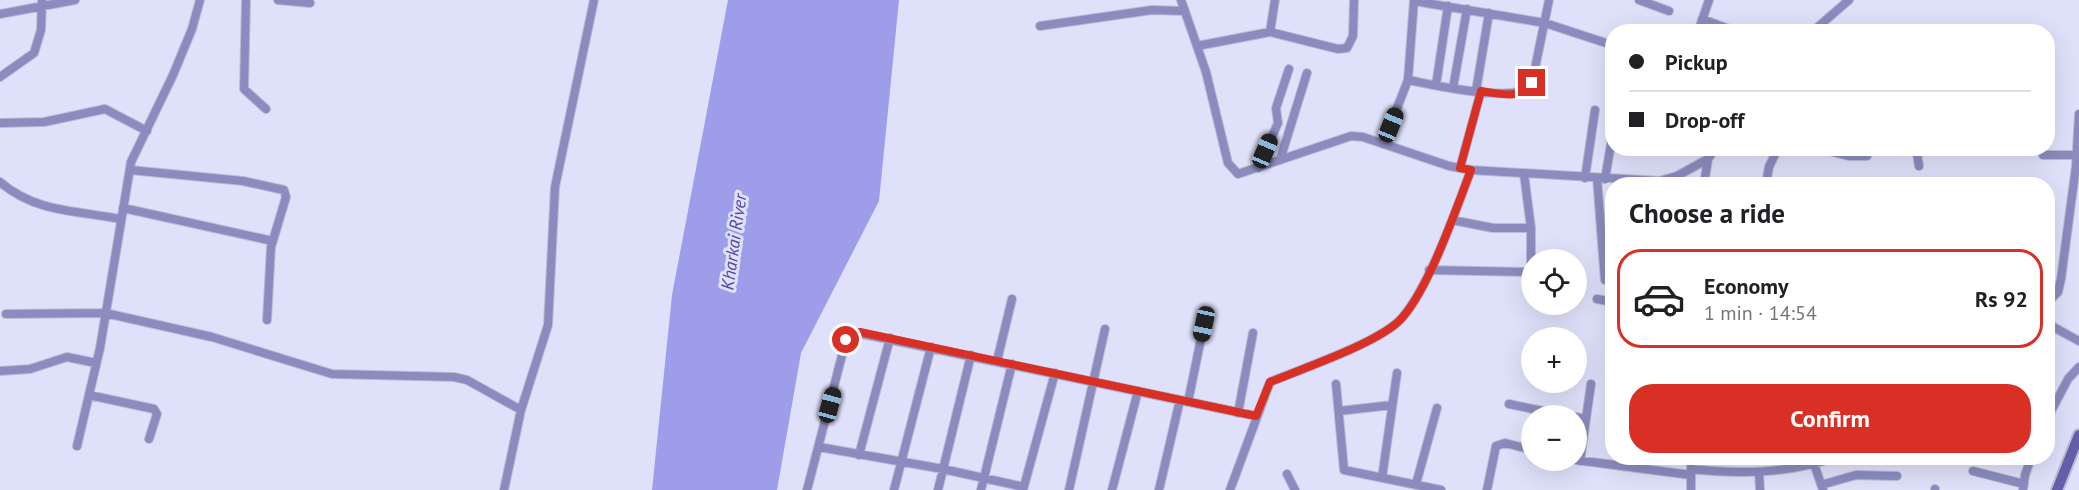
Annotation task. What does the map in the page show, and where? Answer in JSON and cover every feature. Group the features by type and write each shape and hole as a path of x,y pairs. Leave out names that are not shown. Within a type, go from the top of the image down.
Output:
{"street":[{"path":"0,14 42,2 75,0"},
{"path":"77,446 96,363 132,157 147,131 192,29 200,0"},
{"path":"246,0 244,89 266,109"},
{"path":"278,0 310,3"},
{"path":"504,490 521,410 548,325 555,187 594,0"},
{"path":"1181,0 1197,46 1231,169 1238,174 1351,136 1471,170 1605,179"},
{"path":"1270,32 1275,0"},
{"path":"1197,46 1270,32 1338,49 1347,48 1353,36 1354,0"},
{"path":"1383,144 1408,80 1414,0 1545,22 1605,43"},
{"path":"1408,80 1436,86 1515,94 1530,87 1549,0"},
{"path":"1639,0 1669,11"},
{"path":"1700,24 1709,0"},
{"path":"1821,24 1849,0"},
{"path":"0,77 34,53 41,30 42,2"},
{"path":"1436,86 1448,6"},
{"path":"1453,88 1467,9"},
{"path":"1040,26 1152,10 1185,11"},
{"path":"1460,168 1478,91 1489,13"},
{"path":"1702,19 1715,24"},
{"path":"1258,168 1278,123 1276,108 1289,69"},
{"path":"1280,160 1306,74"},
{"path":"0,123 44,122 105,109 147,131"},
{"path":"1585,177 1594,110"},
{"path":"2055,297 2059,288 2078,144 2079,114"},
{"path":"2055,154 2076,155"},
{"path":"1605,280 1601,178 1607,156"},
{"path":"1674,177 1710,156"},
{"path":"1767,177 1774,156"},
{"path":"1849,156 1867,156"},
{"path":"1917,156 1919,166"},
{"path":"1705,177 1708,159"},
{"path":"130,170 243,181 284,190 286,196 273,241 267,320"},
{"path":"1230,490 1270,382 1361,343 1397,322 1412,306 1452,220 1471,170"},
{"path":"1524,174 1531,228 1531,249"},
{"path":"0,182 12,192 36,204 120,219"},
{"path":"123,208 273,241"},
{"path":"1452,220 1493,228 1531,228"},
{"path":"1429,270 1521,272"},
{"path":"997,361 1012,299"},
{"path":"1598,299 1605,300"},
{"path":"6,314 105,313 212,337 332,374 438,376 467,380 521,410"},
{"path":"1159,490 1204,324"},
{"path":"2055,328 2079,341"},
{"path":"1069,490 1105,329"},
{"path":"807,490 849,334 860,332 1256,416"},
{"path":"1238,412 1253,333"},
{"path":"859,454 890,338"},
{"path":"894,490 931,347"},
{"path":"938,490 970,355"},
{"path":"0,370 30,369 68,357 96,363"},
{"path":"981,490 1012,364"},
{"path":"2055,398 2079,367"},
{"path":"819,447 943,469 1023,489 1055,373"},
{"path":"1382,478 1397,374"},
{"path":"1336,384 1344,470 1441,490"},
{"path":"1587,410 1590,384"},
{"path":"1112,490 1138,391"},
{"path":"89,395 154,409 157,414 149,439"},
{"path":"1509,404 1521,407"},
{"path":"1339,411 1392,405"},
{"path":"1416,484 1437,408"},
{"path":"2058,490 2079,435"},
{"path":"1487,490 1496,446 1505,443 1521,447"},
{"path":"1587,461 1605,463"},
{"path":"1625,465 1691,472 1742,474 1790,465"},
{"path":"1691,465 1691,490"},
{"path":"1815,465 1822,488 1856,475 1897,476"},
{"path":"1973,471 2023,487 2029,465"},
{"path":"1759,472 1760,490"},
{"path":"1287,474 1295,490"}],"water":[{"name":"Kharkai River","path":"728,0 899,0 879,201 801,353 777,490 652,490 672,295"}],"route":[{"path":"846,340 849,334 860,332 1256,416 1270,382 1378,336 1397,322 1412,306 1446,234 1471,170 1460,168 1481,91 1522,93 1532,83"}]}
